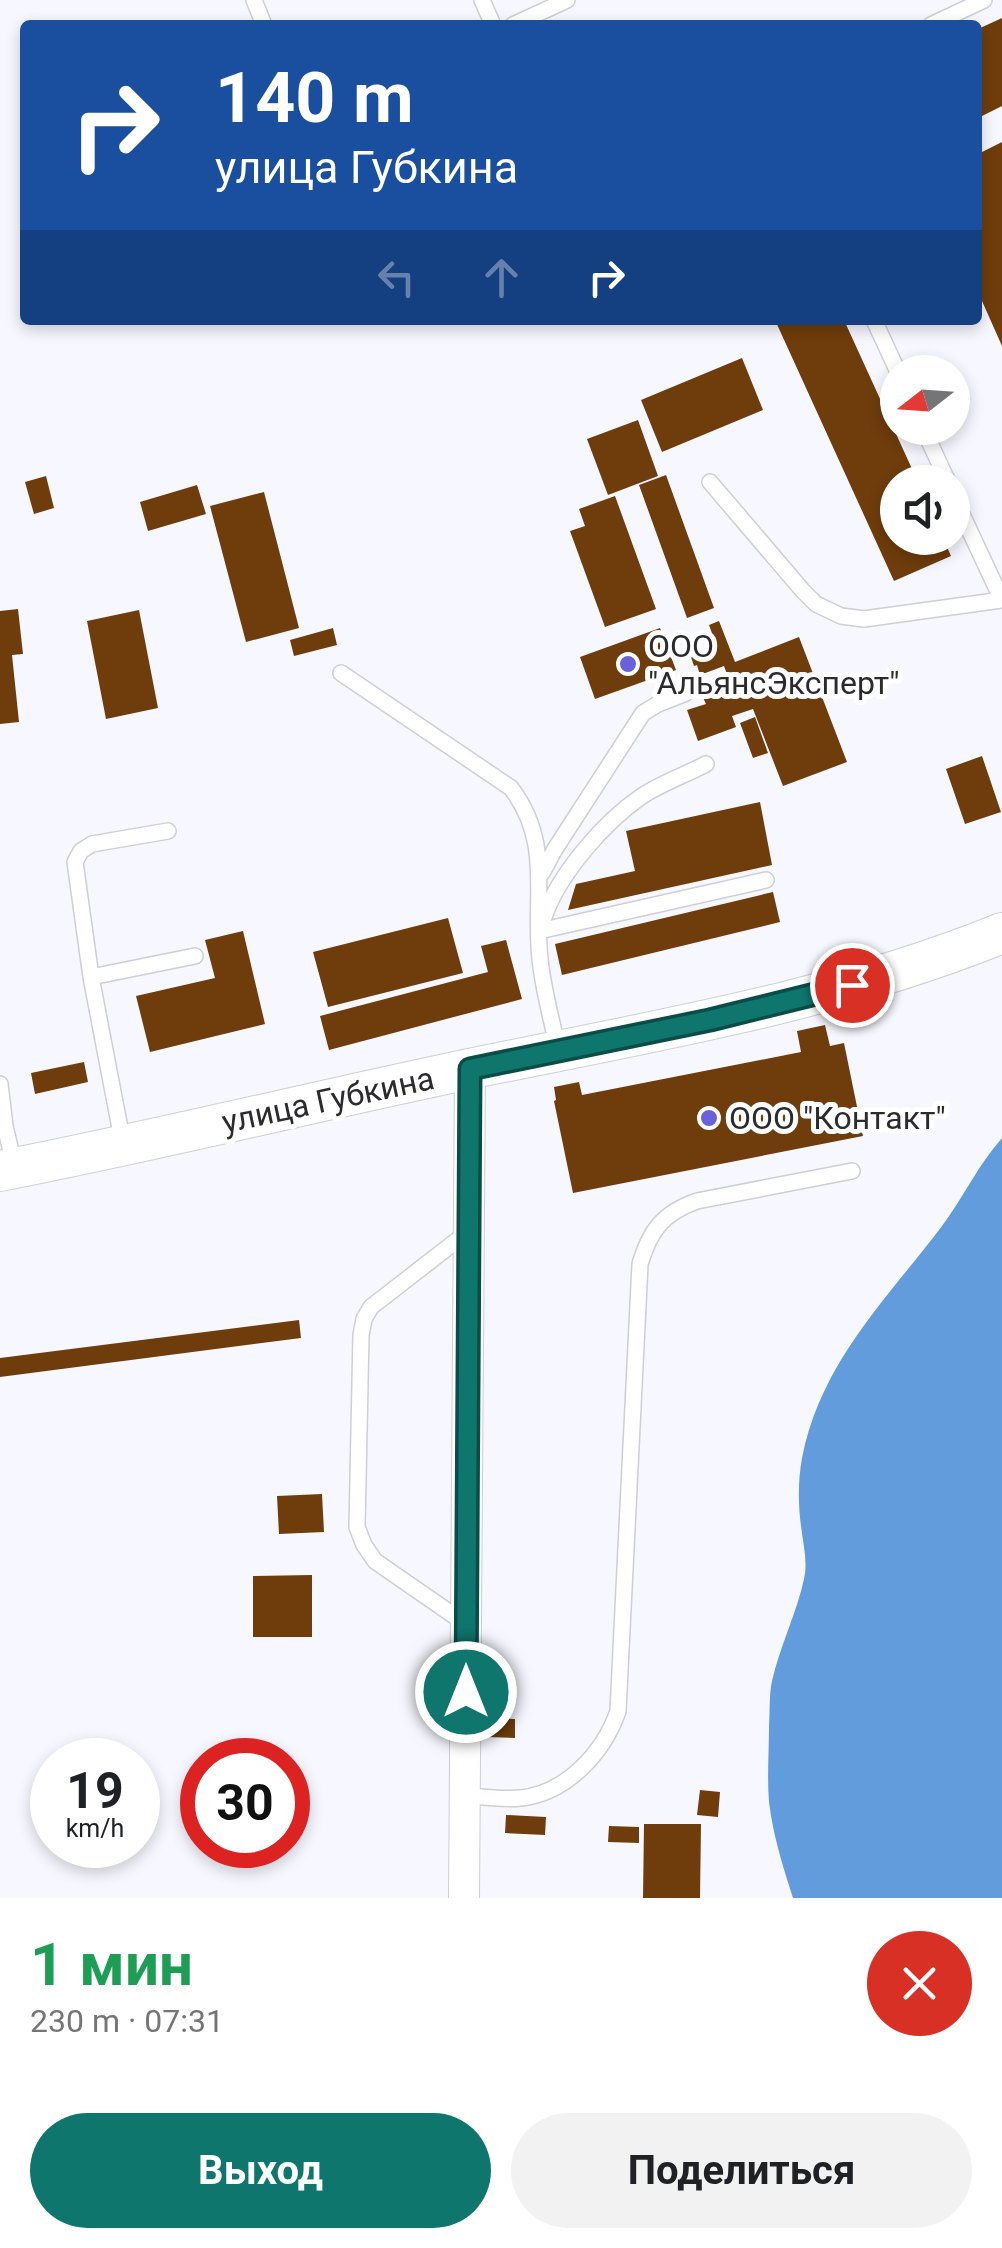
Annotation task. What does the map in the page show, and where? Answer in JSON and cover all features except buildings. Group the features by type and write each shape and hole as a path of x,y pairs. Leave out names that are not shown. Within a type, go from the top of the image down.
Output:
{"street":[{"name":"улица Губкина","path":"7,1170 824,994 907,969 1002,933"},
{"path":"464,1898 470,1069"}],"lane":[{"path":"524,20 566,0"},
{"path":"942,20 984,0"},
{"path":"876,325 890,355"},
{"path":"710,482 802,591 816,604 852,619 1002,600 970,532"},
{"path":"341,673 511,788 522,801 535,835 541,876 540,962 558,1051"},
{"path":"541,876 643,713 686,693"},
{"path":"539,931 568,872 620,813 645,794 706,764"},
{"path":"124,1144 91,977 75,862 81,851 92,844 168,831"},
{"path":"539,931 766,880"},
{"path":"91,977 195,956"},
{"path":"0,1084 7,1170"},
{"path":"465,1796 523,1798 562,1784 599,1749 612,1730 618,1711 640,1264 646,1242 658,1224 678,1208 697,1200 852,1172"},
{"path":"466,1624 375,1561 364,1546 358,1526 364,1319 370,1307 469,1231"}],"water":[{"path":"1002,1138 1002,1898 793,1898 769,1802 770,1703 775,1668 805,1572 799,1483 811,1424 824,1392 858,1334 942,1226"}],"place":[{"name":"ООО \"АльянсЭксперт\"","path":"628,664"},
{"name":"ООО \"Контакт\"","path":"709,1118"}],"route":[{"path":"466,1692 470,1069 710,1020 852,985"}]}
